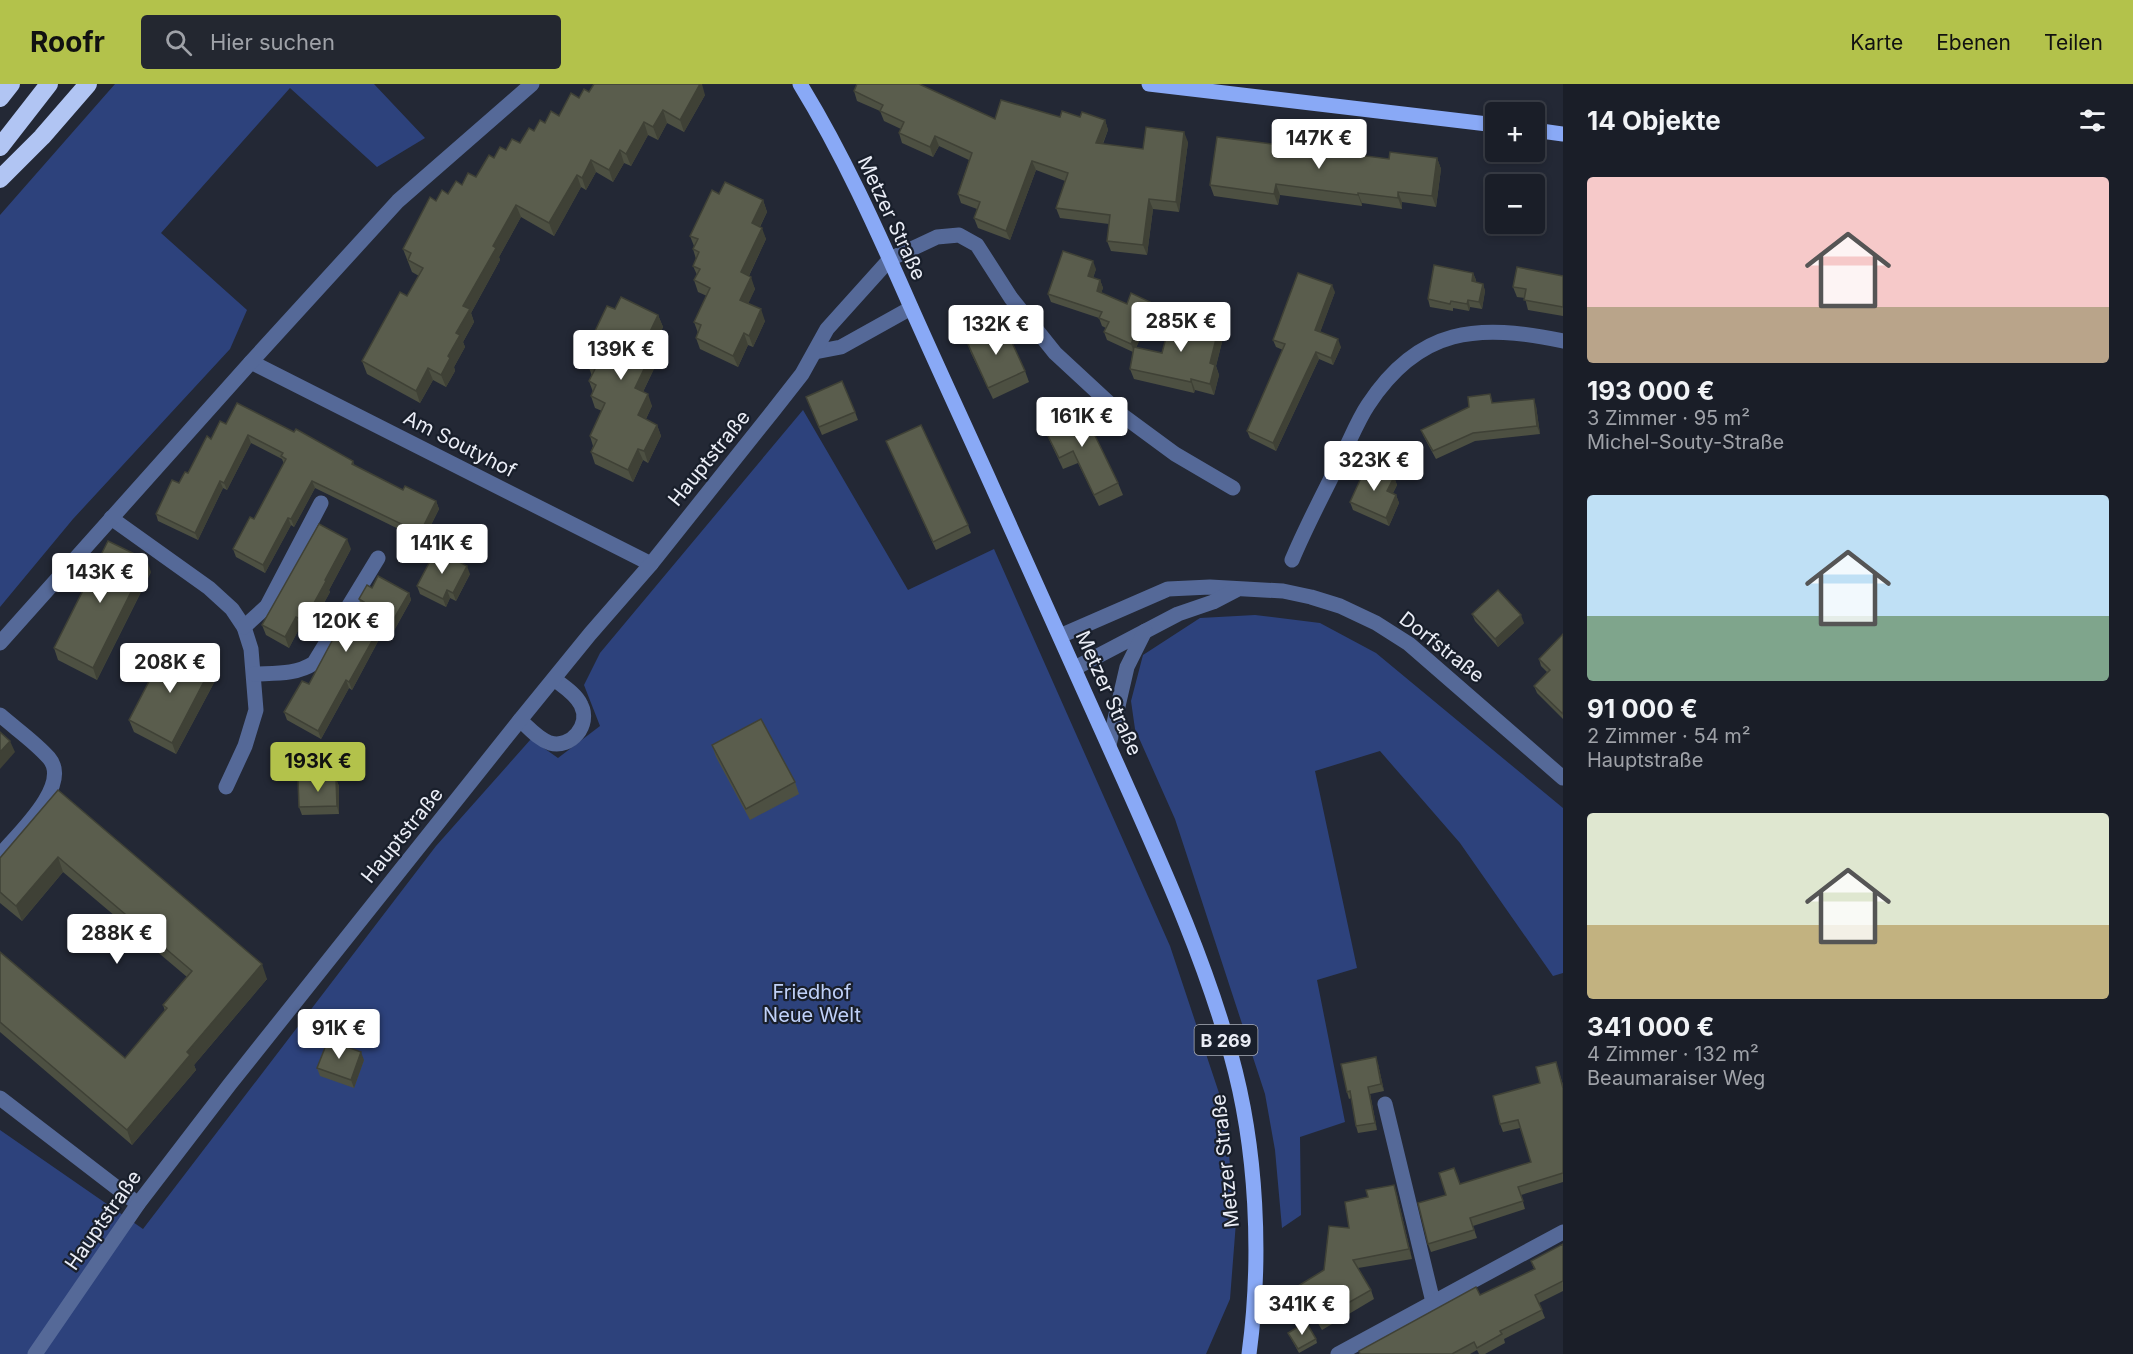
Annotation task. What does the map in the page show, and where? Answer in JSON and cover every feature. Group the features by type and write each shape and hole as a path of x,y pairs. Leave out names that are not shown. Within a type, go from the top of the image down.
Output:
{"highway":[{"path":"0,98 11,84"},
{"path":"0,147 50,84"},
{"path":"0,179 88,84"}],"main road":[{"name":"Metzer Straße","path":"800,84 824,123 890,259 1075,668 1169,882 1214,1000 1232,1056 1249,1147 1255,1271 1249,1354"},
{"path":"1149,84 1485,124"},
{"path":"1545,132 1563,134"}],"street":[{"path":"0,644 398,201 532,84"},
{"path":"890,259 937,237 959,235 977,245 1011,298 1055,353 1122,415 1175,454 1233,488"},
{"name":"Hauptstraße","path":"35,1354 138,1204 230,1084 520,720 651,564 773,411 801,374 827,329 890,259"},
{"path":"815,352 841,347 911,308"},
{"path":"1292,560 1306,527 1367,406 1388,377 1407,358 1430,345 1457,336 1487,332 1517,333 1563,341"},
{"name":"Am Soutyhof","path":"251,362 651,564"},
{"path":"244,627 267,606 321,503"},
{"path":"111,518 209,588 232,609 244,627 251,649 256,710 244,746 226,787"},
{"path":"254,674 294,672 314,663 378,558"},
{"name":"Dorfstraße","path":"1060,636 1168,590 1210,586 1236,590 1283,591 1311,597 1340,606 1409,644 1563,778"},
{"name":"Dorfstraße","path":"1075,668 1178,614 1213,602 1236,590"},
{"path":"1109,746 1127,667 1145,631"},
{"path":"520,720 541,738 558,744 566,742 580,730 584,713 581,705 554,679"},
{"path":"0,715 51,760 55,774 54,787 46,800 0,855"},
{"path":"0,1098 138,1204"},
{"path":"1386,1104 1433,1302"},
{"path":"1338,1354 1563,1232"}],"green space":[{"path":"115,84 374,84 425,138 377,167 290,88 161,233 247,310 230,349 73,519 0,607 0,215"},
{"name":"Friedhof Neue Welt","path":"803,410 908,590 994,549 1170,946 1224,1108 1236,1222 1230,1299 1206,1354 0,1354 0,1130 143,1229 436,846 531,739 558,758 600,726 584,685 600,653"},
{"path":"1255,615 1320,623 1376,653 1563,808 1563,973 1553,976 1460,843 1380,751 1315,771 1357,968 1317,980 1345,1122 1300,1137 1301,1215 1282,1228 1275,1150 1265,1094 1175,819 1135,729 1131,701 1143,655 1200,618"}],"building":[{"path":"594,84 700,84 680,120 663,110 653,127 644,122 626,154 620,150 609,170 591,160 582,178 577,175 549,223 516,205 493,246 496,248 463,306 470,309 456,333 460,335 448,356 450,358 441,375 428,368 416,391 362,361 400,292 407,296 423,268 408,260 411,253 403,249 430,197 436,201 442,190 448,194 456,181 462,185 468,173 476,177 489,155 494,158 500,147 506,150 512,139 520,143 529,128 534,131 540,120 545,123 551,111 559,116 571,93 579,98 584,89 589,92"},
{"path":"857,84 919,84 995,119 1001,100 1060,117 1062,111 1080,117 1082,112 1105,120 1096,143 1143,149 1146,127 1184,132 1176,202 1149,199 1143,245 1107,241 1110,215 1056,208 1068,173 1032,161 1006,231 974,218 980,202 958,194 972,153 935,136 930,147 899,133 904,122 880,111 883,105 854,91"},
{"path":"1217,137 1389,159 1390,152 1437,158 1432,196 1398,192 1398,198 1358,193 1358,195 1276,184 1274,194 1210,185"},
{"path":"725,182 763,200 752,223 762,228 741,272 751,277 740,300 761,309 749,336 744,333 733,356 696,338 701,325 694,322 710,288 694,280 700,269 693,266 699,252 693,249 698,239 690,236 712,190 719,194"},
{"path":"1063,251 1093,261 1088,276 1100,280 1097,291 1127,304 1131,293 1150,302 1131,344 1104,332 1109,322 1099,318 1102,312 1048,294"},
{"path":"1434,265 1473,273 1472,281 1483,284 1479,302 1468,300 1467,304 1451,301 1450,304 1428,299"},
{"path":"1517,267 1563,276 1563,307 1524,300 1526,289 1513,287"},
{"path":"1298,273 1332,285 1315,330 1338,339 1331,358 1316,352 1273,443 1247,431 1285,344 1273,340"},
{"path":"621,297 658,315 647,338 657,342 635,388 648,394 638,415 657,425 644,451 638,449 628,470 591,452 597,440 590,436 605,403 591,396 596,385 589,381 595,369 588,365 592,355 585,352 607,306 615,309"},
{"path":"1172,315 1219,327 1210,363 1215,365 1210,384 1130,369 1134,347 1162,353"},
{"path":"1004,325 1025,371 988,388 967,342"},
{"path":"842,381 855,412 819,427 806,397"},
{"path":"1490,394 1492,403 1534,399 1537,426 1473,433 1433,451 1421,430 1469,407 1468,397"},
{"path":"237,403 294,432 296,429 353,461 352,464 403,490 405,486 436,501 420,533 312,481 291,519 288,518 263,565 233,549 250,517 254,519 286,459 281,456 283,453 248,435 224,483 220,481 195,533 156,514 172,480 179,483 185,472 188,473 207,436 211,439 220,421 226,424"},
{"path":"1081,407 1118,483 1094,495 1073,451 1059,458 1043,426"},
{"path":"921,425 968,525 933,542 886,441"},
{"path":"1367,465 1394,477 1387,491 1396,495 1386,518 1350,502"},
{"path":"319,524 347,539 304,621 296,617 285,637 262,625"},
{"path":"108,541 147,560 93,668 54,648"},
{"path":"436,550 467,566 453,593 447,590 443,599 417,586"},
{"path":"378,576 409,593 388,629 381,625 349,682 346,680 318,731 284,712 302,681 309,684 340,626 347,630 364,602 359,599 367,585 372,588"},
{"path":"1498,590 1521,615 1495,639 1472,614"},
{"path":"1563,634 1563,714 1534,686 1550,670 1539,659"},
{"path":"168,645 211,668 172,743 129,720"},
{"path":"761,719 795,782 746,809 712,745"},
{"path":"0,732 10,741 0,752"},
{"path":"336,779 337,806 299,807 298,780"},
{"path":"58,790 262,964 187,1052 190,1055 127,1130 0,1022 0,952 125,1058 167,1008 163,1005 192,971 58,857 16,906 0,892 0,858"},
{"path":"328,1040 361,1052 351,1080 317,1068"},
{"path":"1376,1057 1381,1084 1368,1087 1375,1123 1356,1126 1350,1091 1347,1092 1341,1064"},
{"path":"1556,1062 1563,1088 1563,1173 1518,1187 1523,1201 1470,1218 1474,1230 1428,1244 1418,1203 1446,1195 1439,1173 1454,1168 1460,1184 1531,1162 1518,1120 1500,1124 1493,1096 1540,1083 1536,1067"},
{"path":"1394,1185 1409,1249 1353,1260 1371,1290 1318,1320 1298,1286 1324,1270 1329,1226 1349,1228 1345,1202 1368,1197 1366,1190"},
{"path":"1563,1244 1563,1281 1535,1295 1542,1310 1500,1331 1502,1334 1477,1348 1474,1342 1452,1354 1360,1354 1359,1351 1476,1287 1480,1295 1535,1269 1531,1261"},
{"path":"1306,1322 1316,1339 1298,1349 1288,1333"}]}
